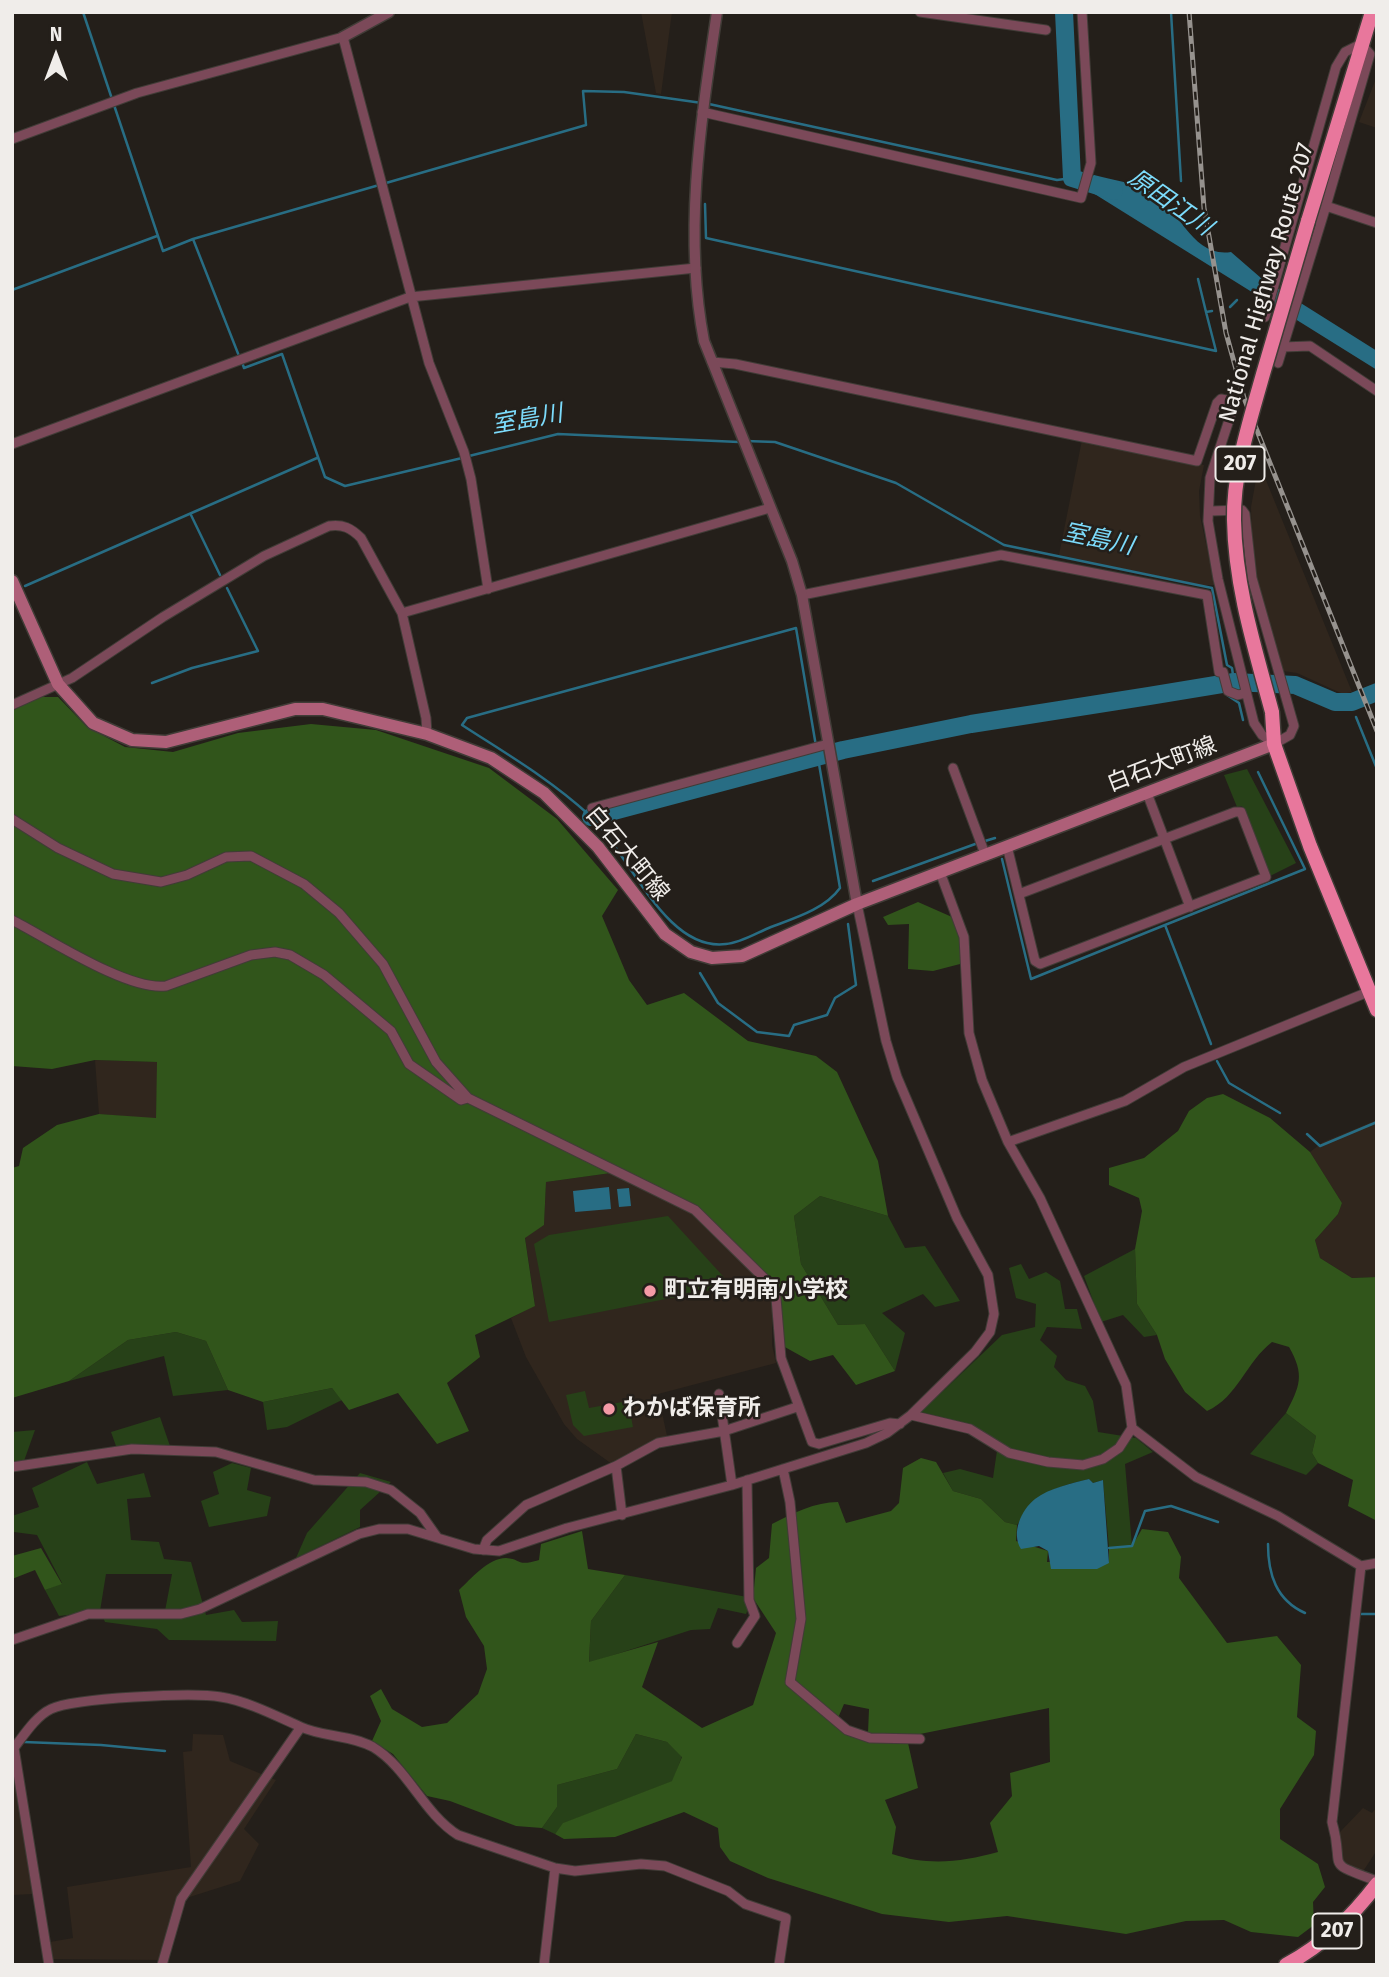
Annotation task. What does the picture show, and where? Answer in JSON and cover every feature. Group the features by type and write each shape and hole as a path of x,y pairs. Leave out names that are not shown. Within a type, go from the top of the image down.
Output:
{"highway":[{"name":"National Highway Route 207","path":"1372,12 1249,422 1237,476 1234,518 1238,574 1248,625 1272,712 1274,744 1310,846 1377,1010"},
{"name":"207","path":"1286,1965 1312,1951 1337,1930 1377,1882"}],"main road":[{"name":"白石大町線","path":"12,581 58,684 93,723 132,740 166,742 295,709 323,709 427,734 491,758 544,793 598,848 665,934 691,952 712,958 742,956 857,904 940,872 982,846 1007,846 1274,744"}],"street":[{"path":"12,139 106,103 343,37 389,12"},
{"path":"12,1640 88,1614 181,1614 200,1609 359,1534 379,1529 408,1529 483,1550 499,1551 567,1528 732,1485 866,1443 911,1415 975,1352 990,1332 994,1314 988,1275 957,1218 897,1077 886,1041 857,904 831,760 821,746 802,595 712,362 698,310 698,151 717,12"},
{"path":"920,12 1046,30"},
{"path":"703,106 1081,198 1091,163 1082,12"},
{"path":"343,37 429,363 465,457 488,589"},
{"path":"1265,317 1336,67 1345,52 1361,44 1370,54 1278,363"},
{"path":"1326,206 1377,223"},
{"path":"12,444 410,297 696,268"},
{"path":"1283,347 1310,346 1377,391"},
{"path":"712,362 735,364 1197,461 1217,403 1227,398 1233,405 1210,478 1211,510 1208,521 1218,579 1254,723 1262,735 1274,744 1290,735 1294,726 1252,578 1245,514 1242,510 1211,510"},
{"path":"402,613 770,508"},
{"path":"12,705 58,684 264,556 339,524 352,529 361,538 402,613 426,718 427,734"},
{"path":"802,595 1001,555 1207,595 1219,672 1223,672 1228,691 1238,695 1246,693"},
{"path":"592,808 821,746"},
{"path":"953,768 982,846"},
{"path":"1147,793 1190,906"},
{"path":"1007,846 1018,894 1035,961 1040,964 1266,877 1241,812 1018,894"},
{"path":"12,819 58,848 113,874 161,882 187,875 226,857 251,856 304,884 338,914 383,964 436,1062 468,1098 695,1210 768,1281 776,1298 781,1358 808,1436 819,1444 890,1423 900,1424"},
{"path":"911,1415 970,1429 1009,1453 1048,1462 1083,1465 1103,1459 1119,1448 1132,1428 1126,1385 1040,1198 1008,1142 982,1080 969,1033 966,946 940,872"},
{"path":"12,920 115,974 152,988 166,986 251,955 275,951 290,955 324,975 391,1031 409,1064 461,1100 468,1098"},
{"path":"1008,1142 1125,1101 1184,1067 1368,992"},
{"path":"719,1394 732,1485"},
{"path":"483,1550 487,1541 526,1505 616,1466 658,1443 724,1431 797,1407"},
{"path":"1132,1428 1196,1477 1278,1516 1361,1566 1377,1563"},
{"path":"12,1467 132,1449 216,1452 314,1480 366,1482 391,1490 420,1513 437,1537"},
{"path":"616,1466 622,1515"},
{"path":"783,1469 790,1502 800,1619 790,1682 847,1730 870,1738 920,1739"},
{"path":"737,1643 755,1616 749,1600 747,1480"},
{"path":"1361,1566 1332,1822 1337,1840 1336,1861 1340,1868 1377,1882"},
{"path":"49,1965 13,1748 43,1714 53,1708 144,1697 221,1697 301,1727 374,1748 390,1762 435,1817 458,1835 555,1868 589,1871 641,1864 665,1866 728,1891 745,1904 786,1918 779,1965"},
{"path":"162,1965 181,1899 301,1727"},
{"path":"544,1965 555,1868"}],"shaded area":[{"path":"641,12 672,12 661,94 656,93"},
{"path":"1377,76 1377,128 1359,122"},
{"path":"1082,440 1204,465 1199,491 1200,516 1215,585 1200,585 1059,555"},
{"path":"1259,463 1352,692 1343,694 1297,673 1283,671 1257,582 1252,549 1251,507"},
{"path":"95,1060 158,1062 156,1119 99,1114"},
{"path":"1377,1120 1377,1277 1352,1278 1320,1258 1315,1240 1338,1214 1342,1203 1310,1152 1323,1142"},
{"name":"町立有明南小学校","path":"611,1173 692,1214 763,1283 772,1298 772,1345 776,1363 658,1394 667,1436 612,1464 577,1439 564,1424 526,1357 511,1318 535,1305 525,1237 544,1225 546,1182"},
{"path":"193,1734 223,1735 230,1761 276,1780 244,1829 259,1844 240,1881 177,1901 160,1960 52,1959 50,1942 73,1938 67,1887 191,1867 183,1752 192,1751"},
{"path":"12,1757 33,1894 12,1895"},
{"path":"1377,1807 1377,1850 1362,1873 1340,1863 1340,1832 1363,1808 1372,1813"}],"green space":[{"path":"39,697 58,697 87,727 125,747 173,752 238,733 311,724 376,730 489,768 557,819 618,890 602,916 629,980 647,1005 684,993 748,1041 816,1056 837,1072 878,1161 888,1216 820,1196 794,1216 801,1264 838,1325 865,1324 895,1371 856,1385 833,1355 810,1361 783,1346 772,1298 763,1283 692,1214 611,1173 546,1182 544,1225 525,1238 535,1306 475,1335 480,1357 447,1383 469,1431 437,1444 398,1393 349,1410 332,1388 263,1402 228,1390 206,1341 176,1332 128,1340 69,1381 12,1398 12,1168 19,1166 23,1148 57,1125 99,1114 156,1118 157,1062 95,1060 52,1069 12,1066 12,711"},
{"path":"1247,769 1296,863 1270,876 1242,806 1237,807 1224,775"},
{"path":"918,902 952,917 960,940 960,964 933,971 908,969 909,924 888,925 883,917"},
{"path":"1223,1094 1270,1118 1310,1152 1342,1203 1338,1214 1315,1240 1320,1258 1352,1278 1377,1277 1377,1521 1348,1506 1353,1480 1318,1463 1312,1453 1316,1436 1286,1413 1299,1380 1297,1365 1289,1347 1272,1342 1255,1359 1227,1397 1207,1411 1185,1392 1165,1359 1157,1335 1137,1304 1135,1249 1142,1211 1139,1198 1109,1185 1109,1168 1144,1158 1178,1131 1189,1111 1207,1098"},
{"path":"820,1196 888,1216 905,1248 925,1246 960,1301 935,1307 923,1294 882,1313 905,1333 895,1371 865,1324 838,1325 801,1264 794,1216"},
{"path":"668,1216 732,1286 549,1322 534,1244 549,1235"},
{"path":"1135,1249 1137,1304 1157,1335 1144,1337 1123,1315 1101,1322 1084,1276"},
{"path":"1021,1264 1029,1279 1046,1272 1060,1281 1065,1309 1077,1309 1082,1329 1047,1327 1040,1340 1057,1356 1054,1367 1066,1380 1085,1386 1093,1401 1098,1432 1136,1438 1153,1452 1125,1464 1132,1546 1109,1548 1103,1480 1093,1483 1089,1479 1047,1493 1017,1525 1005,1522 981,1499 953,1491 943,1473 960,1469 993,1478 998,1444 973,1425 921,1412 1002,1335 1035,1327 1036,1304 1016,1298 1009,1268"},
{"path":"176,1332 206,1341 228,1390 173,1396 164,1356 69,1381 128,1340"},
{"path":"332,1388 342,1400 287,1427 267,1430 263,1402"},
{"path":"585,1391 589,1408 628,1401 633,1427 584,1436 573,1425 566,1395"},
{"path":"1286,1413 1316,1436 1312,1453 1318,1463 1306,1475 1250,1454"},
{"path":"160,1417 170,1446 116,1446 111,1432"},
{"path":"35,1430 24,1461 12,1463 12,1432"},
{"path":"921,1458 936,1462 953,1491 981,1499 1005,1522 1017,1525 1016,1541 1048,1551 1047,1562 1109,1563 1109,1548 1132,1546 1142,1529 1168,1532 1181,1557 1179,1578 1227,1643 1277,1636 1301,1665 1297,1717 1316,1731 1314,1755 1280,1809 1280,1839 1318,1864 1325,1887 1313,1902 1314,1925 1298,1937 1251,1932 1224,1920 1186,1921 1126,1934 1007,1916 949,1922 882,1914 768,1878 730,1861 720,1847 718,1828 684,1812 615,1837 564,1839 555,1834 563,1823 672,1781 682,1757 667,1742 636,1734 617,1769 557,1785 557,1807 542,1828 516,1826 450,1801 427,1796 393,1754 372,1741 381,1721 370,1696 381,1689 392,1709 422,1727 447,1723 478,1694 487,1669 484,1646 466,1617 459,1590 493,1561 506,1558 523,1563 539,1560 541,1544 582,1531 588,1569 625,1575 591,1621 589,1662 658,1642 642,1687 702,1728 753,1705 776,1633 753,1598 756,1568 769,1558 772,1524 804,1509 829,1502 838,1502 846,1523 891,1511 899,1503 903,1468","holes":["844,1704 869,1709 868,1733 835,1725","1049,1708 1050,1762 1010,1773 1012,1796 990,1823 998,1852 945,1861 919,1860 892,1854 896,1827 885,1800 918,1788 906,1734 920,1734"]},
{"path":"87,1462 97,1484 144,1473 151,1497 127,1499 131,1540 159,1542 164,1559 191,1562 206,1615 234,1610 242,1622 278,1621 276,1641 169,1640 157,1629 105,1622 100,1611 59,1616 45,1590 62,1583 37,1535 14,1532 12,1516 39,1507 32,1488","holes":["106,1574 172,1574 165,1611 100,1611"]},
{"path":"232,1463 251,1468 247,1490 271,1497 267,1516 209,1527 201,1501 219,1494 213,1472"},
{"path":"360,1473 391,1482 360,1510 360,1527 296,1558 307,1533"},
{"path":"41,1548 62,1584 45,1590 35,1570 12,1579 12,1556"},
{"path":"625,1575 753,1598 746,1614 718,1608 710,1629 691,1630 589,1663 591,1621"},
{"path":"636,1734 667,1742 682,1756 673,1781 564,1823 555,1834 542,1828 557,1807 557,1785 617,1769"}],"water":[{"path":"1094,175 1152,192 1206,248 1231,252 1261,278 1377,351 1377,370 1093,193"},
{"path":"609,1187 611,1209 575,1212 573,1191"},
{"path":"629,1188 631,1206 619,1207 617,1189"},
{"path":"1089,1479 1093,1483 1103,1480 1109,1563 1097,1569 1051,1569 1048,1551 1039,1546 1021,1549 1017,1536 1019,1522 1030,1504 1041,1495 1061,1486"}],"waterway":[{"name":"室島川","path":"83,12 112,99"},
{"name":"原田江川","path":"1064,12 1072,178 1114,191"},
{"path":"1171,12 1181,181"},
{"path":"193,239 586,125 583,91 624,92 702,103"},
{"path":"709,104 1057,180 1072,178"},
{"name":"室島川","path":"114,105 163,251 193,239 239,356"},
{"path":"705,204 706,238 1216,351 1206,312 1212,311"},
{"path":"12,290 157,236"},
{"path":"1198,279 1206,312"},
{"path":"1230,307 1237,300"},
{"name":"室島川","path":"242,362 244,368 282,354 325,477 345,486 462,458"},
{"name":"室島川","path":"469,456 558,434 739,442"},
{"name":"室島川","path":"746,441 775,442 896,483 1004,545 1212,588 1227,665 1232,668 1234,682"},
{"path":"25,586 317,458"},
{"path":"191,515 220,575"},
{"path":"152,683 192,668 258,651 227,588"},
{"path":"796,628 840,888 826,902 809,912 738,942 704,942 684,932 649,896 588,814 543,778 462,725 467,718 796,628"},
{"name":"室島川","path":"591,817 843,750 971,724 1234,682 1295,685 1335,702 1352,702 1377,692"},
{"path":"1227,695 1239,703 1243,720"},
{"path":"1356,717 1377,769"},
{"path":"1165,925 1305,869 1258,772"},
{"path":"985,841 995,838"},
{"path":"873,881 978,843"},
{"path":"1002,859 1031,979 1165,925 1211,1044"},
{"path":"700,973 718,1003 757,1032 789,1036 794,1025 827,1015 835,998 856,985 848,924"},
{"path":"1217,1061 1229,1083 1280,1113"},
{"path":"1307,1134 1320,1146 1377,1122"},
{"path":"1109,1548 1132,1546 1145,1511 1171,1506 1218,1522"},
{"path":"1268,1544 1270,1566 1276,1585 1287,1601 1305,1613"},
{"path":"1358,1614 1377,1614"},
{"path":"24,1742 165,1751"}],"railway":[{"path":"1189,12 1204,208 1226,333 1244,398 1377,731"}],"place":[{"name":"町立有明南小学校","path":"650,1291"},
{"name":"わかば保育所","path":"609,1409"}]}
